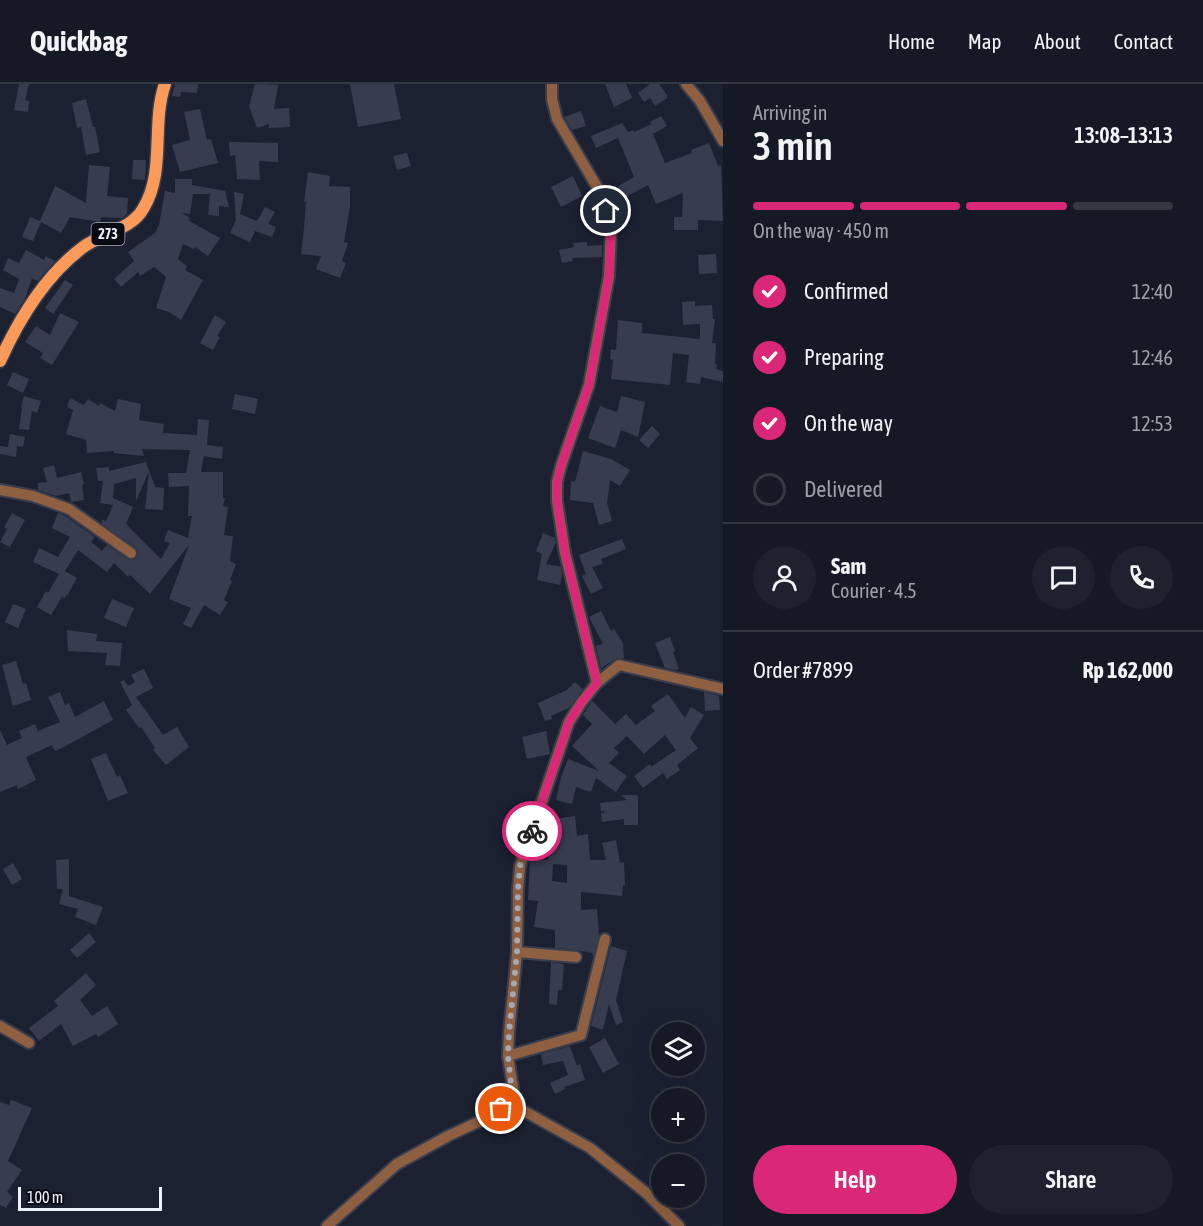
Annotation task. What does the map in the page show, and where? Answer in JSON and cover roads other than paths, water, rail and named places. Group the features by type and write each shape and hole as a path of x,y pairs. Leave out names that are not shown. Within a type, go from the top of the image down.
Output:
{"main road":[{"name":"273","path":"0,361 18,326 42,288 59,268 83,247 134,220 144,208 154,176 158,117 165,84"}],"street":[{"path":"552,84 552,99 557,119 600,192 611,230 609,276 589,385 557,482 557,501 565,553 597,683"},
{"path":"686,84 700,101 723,141 723,152"},
{"path":"0,490 33,496 69,509 130,553"},
{"path":"327,1226 397,1164 493,1115 511,1097 513,1088 508,1056 509,1019 517,952 520,866 569,722 581,703 597,683 619,665 723,689"},
{"path":"508,1056 580,1035 605,939"},
{"path":"517,952 576,957"},
{"path":"0,1026 29,1043"},
{"path":"508,1102 590,1148 645,1192 679,1226"}]}
